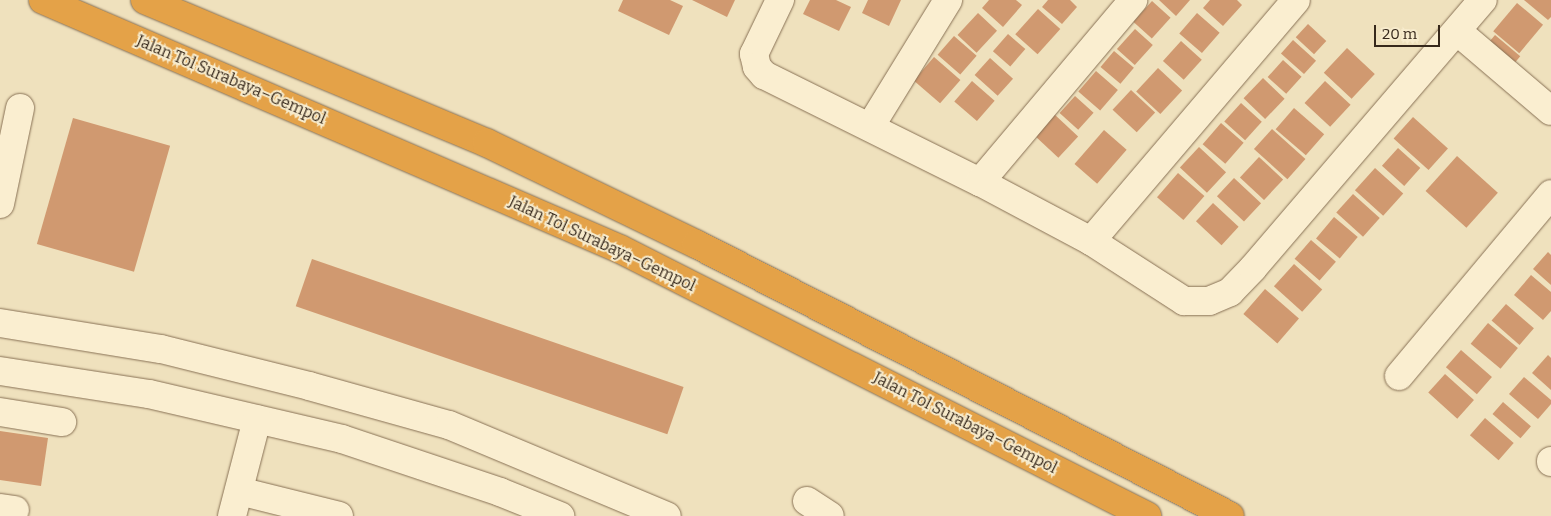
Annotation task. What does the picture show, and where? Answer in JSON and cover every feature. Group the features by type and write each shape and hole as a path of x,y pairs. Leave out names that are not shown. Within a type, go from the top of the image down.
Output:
{"highway":[{"name":"Jalan Tol Surabaya–Gempol","path":"43,0 620,249 1147,516"},
{"path":"145,0 487,143 696,244 1230,516"}],"street":[{"path":"780,0 754,54 757,67 773,81 980,182 1091,241 1184,301 1209,301 1230,292 1483,0"},
{"path":"870,127 948,0"},
{"path":"980,182 1133,0"},
{"path":"1091,241 1296,0"},
{"path":"1457,31 1551,111"},
{"path":"0,204 20,108"},
{"path":"1399,376 1551,194"},
{"path":"0,323 161,349 309,386 449,425 667,516"},
{"path":"0,371 149,394 342,439 500,492 560,516"},
{"path":"0,412 62,422"},
{"path":"257,419 235,503 340,516"},
{"path":"807,501 830,516"}],"building":[{"path":"623,0 670,0 683,6 669,35 618,11"},
{"path":"692,0 735,0 727,17"},
{"path":"810,0 836,0 851,7 839,31 803,14"},
{"path":"868,0 901,0 889,26 862,13"},
{"path":"989,0 1016,0 1022,5 1003,27 982,8"},
{"path":"1048,0 1070,0 1077,7 1062,24 1042,7"},
{"path":"1159,0 1190,0 1176,16"},
{"path":"1210,0 1237,0 1242,5 1223,26 1203,8"},
{"path":"1524,0 1551,0 1551,17 1548,20"},
{"path":"1152,1 1171,18 1152,39 1133,22"},
{"path":"1517,3 1543,25 1519,53 1493,31"},
{"path":"1038,9 1060,29 1038,54 1015,34"},
{"path":"978,13 997,31 977,53 958,35"},
{"path":"1197,13 1220,33 1202,53 1179,33"},
{"path":"1308,24 1326,41 1314,54 1296,37"},
{"path":"1135,29 1153,45 1135,65 1117,49"},
{"path":"1008,34 1025,49 1010,66 993,51"},
{"path":"1495,35 1520,56 1508,71 1483,50"},
{"path":"954,36 977,56 960,75 938,55"},
{"path":"1293,40 1316,61 1304,74 1281,53"},
{"path":"1181,41 1202,60 1184,80 1163,61"},
{"path":"1347,48 1375,74 1352,99 1324,73"},
{"path":"1114,51 1134,68 1120,84 1101,67"},
{"path":"934,57 960,80 940,103 914,80"},
{"path":"990,58 1013,79 998,96 975,75"},
{"path":"1283,60 1302,77 1286,94 1268,77"},
{"path":"1158,68 1182,91 1160,114 1136,91"},
{"path":"1096,71 1118,90 1100,110 1078,91"},
{"path":"1263,78 1285,99 1265,119 1244,98"},
{"path":"972,81 995,101 977,121 954,101"},
{"path":"1325,81 1351,105 1330,127 1305,103"},
{"path":"1131,90 1155,113 1137,132 1113,110"},
{"path":"1075,96 1094,113 1078,130 1060,113"},
{"path":"1241,103 1262,122 1245,140 1224,122"},
{"path":"1294,108 1324,134 1306,155 1276,129"},
{"path":"1054,114 1078,137 1058,158 1034,135"},
{"path":"1413,117 1448,148 1429,170 1394,139"},
{"path":"73,118 170,146 134,272 37,244"},
{"path":"1221,123 1244,143 1225,164 1203,144"},
{"path":"1272,129 1305,159 1287,179 1254,149"},
{"path":"1104,130 1127,150 1097,184 1074,164"},
{"path":"1199,147 1226,172 1207,193 1180,167"},
{"path":"1398,148 1420,168 1404,186 1382,166"},
{"path":"1457,156 1498,193 1466,228 1426,191"},
{"path":"1259,157 1283,180 1264,200 1240,177"},
{"path":"1375,168 1403,193 1383,216 1355,190"},
{"path":"1178,173 1204,196 1183,220 1157,197"},
{"path":"1234,178 1261,203 1244,222 1217,196"},
{"path":"1353,194 1380,218 1363,237 1336,213"},
{"path":"1213,203 1239,227 1222,245 1196,221"},
{"path":"1334,217 1358,237 1340,258 1316,238"},
{"path":"1311,240 1336,262 1320,281 1295,259"},
{"path":"1548,252 1551,255 1551,285 1533,269"},
{"path":"312,259 684,387 667,434 296,306"},
{"path":"1294,264 1322,289 1302,312 1274,286"},
{"path":"1531,275 1551,292 1551,311 1543,320 1514,295"},
{"path":"1265,289 1299,319 1277,343 1243,314"},
{"path":"1506,304 1534,328 1519,345 1492,321"},
{"path":"1488,323 1518,348 1501,369 1471,344"},
{"path":"1461,350 1492,377 1477,394 1446,367"},
{"path":"1548,355 1551,358 1551,390 1532,373"},
{"path":"1445,374 1474,400 1457,419 1428,393"},
{"path":"1524,377 1551,400 1551,404 1538,419 1509,394"},
{"path":"1503,402 1531,426 1520,438 1493,414"},
{"path":"1485,418 1514,443 1499,460 1470,435"},
{"path":"0,431 48,438 41,486 0,480"}]}
